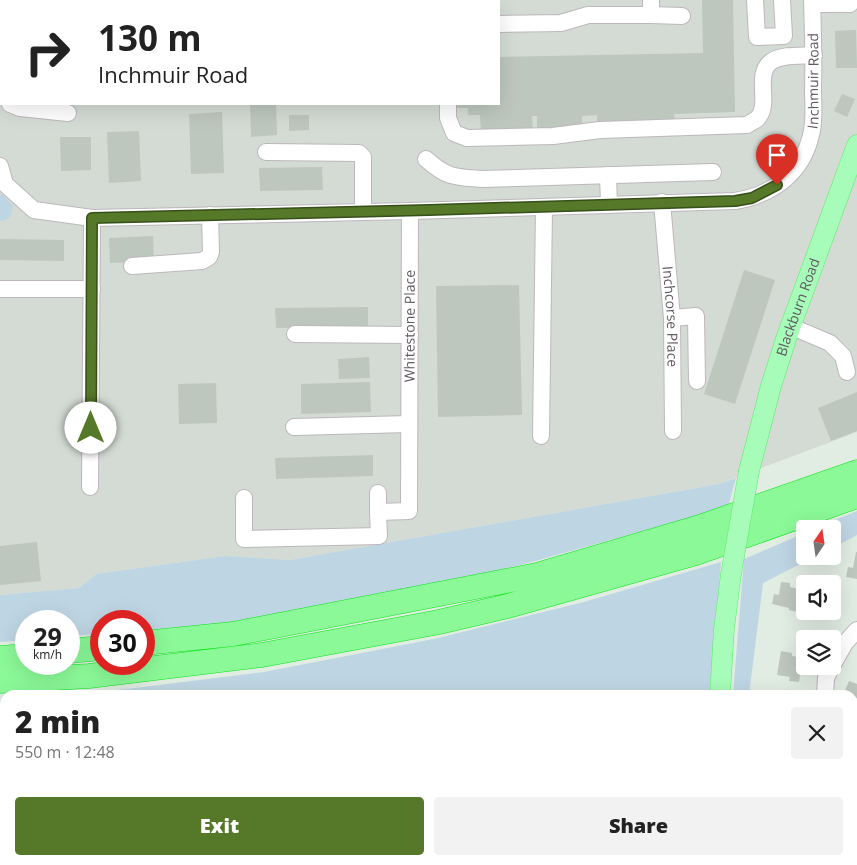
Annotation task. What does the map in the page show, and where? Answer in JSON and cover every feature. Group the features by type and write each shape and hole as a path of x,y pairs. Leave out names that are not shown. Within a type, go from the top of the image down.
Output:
{"highway":[{"path":"155,642 232,634 537,575 700,527 857,472"},
{"path":"0,681 89,676 262,655 439,622 508,606 696,553 857,496"},
{"path":"0,658 15,657"}],"main road":[{"name":"Blackburn Road","path":"720,690 730,574 749,471 770,386 790,326 852,174 857,145"}],"street":[{"path":"755,0 757,37 784,36 782,0"},
{"path":"812,2 850,4"},
{"name":"Inchmuir Road","path":"0,166 5,184 34,210 92,218 544,207 735,201 752,198 768,191 785,180 800,164 812,134 814,55 812,2"},
{"path":"500,24 561,23 588,15 651,8 682,16"},
{"path":"448,105 448,118 454,134 467,138 553,136 600,130 746,125 757,119 762,110 764,98 763,81 766,69 772,61 786,57 814,55"},
{"path":"12,105 20,108 68,113"},
{"path":"266,152 360,154 363,157 363,212"},
{"path":"426,159 439,170 453,177 482,179 713,172"},
{"path":"608,175 609,204"},
{"name":"Inchcorse Place","path":"662,202 672,318 673,431"},
{"path":"541,436 544,207"},
{"name":"Whitestone Place","path":"378,512 409,511 410,211"},
{"path":"132,266 187,263 202,261 209,257 211,252 210,215"},
{"path":"90,487 92,218"},
{"path":"0,289 92,289"},
{"path":"672,318 696,316 697,381"},
{"path":"790,326 830,343 843,356 848,372"},
{"path":"295,334 410,335"},
{"path":"294,427 409,432"},
{"path":"244,498 244,539 379,536 378,493"},
{"path":"841,650 857,630"},
{"path":"825,690 828,675"}],"shaded area":[{"path":"500,0 857,0 857,432 719,484 290,560 225,556 96,574 79,588 0,595 0,105 500,105"},
{"path":"0,195 3,195 13,206 10,217 3,221 0,221"},
{"path":"736,478 728,507 528,563 397,596 238,622 155,629 155,610 90,610 90,635 80,635 80,610 15,610 15,641 0,642 0,595 79,588 96,574 225,556 290,560 719,484"},
{"path":"857,511 857,535 841,544 841,520 836,520"},
{"path":"796,537 796,565 798,565 763,583 750,690 733,690 744,559"},
{"path":"721,562 710,690 115,690 264,672 434,639 584,602"}],"building":[{"path":"702,0 733,0 735,112 674,114 675,126 597,127 597,115 582,116 582,126 562,127 562,132 537,133 537,116 532,116 533,133 481,133 480,115 468,115 468,108 457,108 457,105 500,105 500,57 703,53"},
{"path":"856,30 857,68 836,68 835,31"},
{"path":"842,94 855,99 847,117 834,111"},
{"path":"250,105 276,105 277,135 251,137"},
{"path":"222,112 224,173 191,174 189,114"},
{"path":"289,115 309,115 309,130 289,131"},
{"path":"139,131 141,181 109,183 107,132"},
{"path":"60,137 91,137 91,170 61,171"},
{"path":"322,167 323,190 260,191 259,168"},
{"path":"153,236 154,261 110,263 109,238"},
{"path":"0,239 64,240 64,261 0,260"},
{"path":"744,270 775,280 735,404 704,394"},
{"path":"519,285 522,415 438,417 436,286"},
{"path":"368,307 368,326 276,328 275,308"},
{"path":"369,357 370,378 339,379 338,359"},
{"path":"370,382 371,412 301,414 301,384"},
{"path":"216,383 217,423 179,424 178,384"},
{"path":"857,392 857,431 831,441 818,408"},
{"path":"373,455 373,476 276,479 275,458"},
{"path":"37,542 41,581 0,585 0,546"},
{"path":"856,552 857,579 846,577 848,567 853,568"},
{"path":"781,582 790,583 790,587 796,588 796,612 772,604 774,594 779,595"},
{"path":"781,651 792,653 792,656 796,657 796,675 800,675 799,682 789,681 790,677 777,675"},
{"path":"849,681 857,684 857,690 845,690"}],"route":[{"path":"91,428 92,218 735,201 752,198 777,185"}]}
